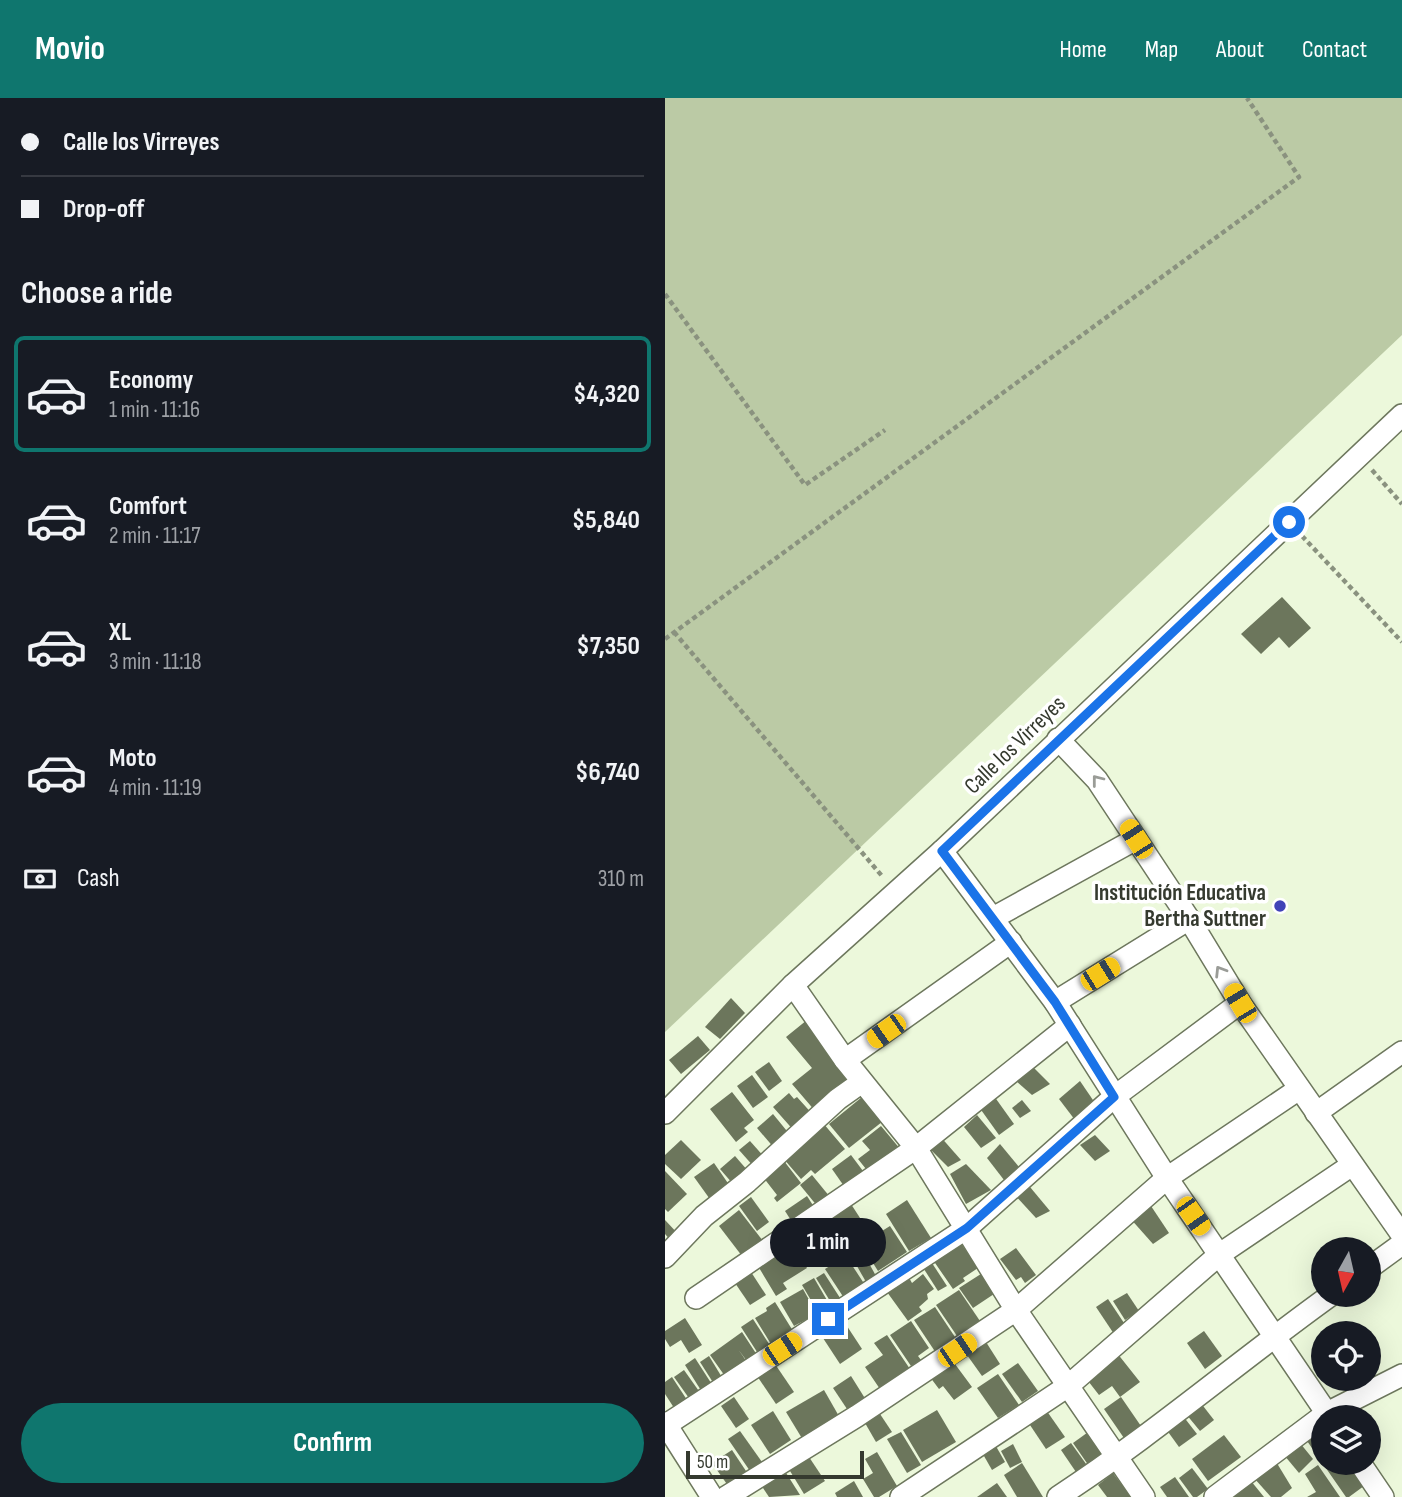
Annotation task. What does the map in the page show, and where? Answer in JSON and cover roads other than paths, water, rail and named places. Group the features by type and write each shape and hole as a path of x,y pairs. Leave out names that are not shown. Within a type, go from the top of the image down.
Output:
{"street":[{"name":"Calle los Virreyes","path":"665,1114 793,985 942,851 1401,417"},
{"path":"1058,740 1097,780 1189,919 1240,1003 1402,1235"},
{"path":"993,918 1136,839"},
{"path":"942,851 1055,1002 1167,1178 1321,1405"},
{"path":"1055,1002 1189,919"},
{"path":"845,1060 1011,942"},
{"path":"793,985 845,1060 916,1148 1016,1310 1144,1497"},
{"path":"712,1497 666,1424 967,1228 1114,1097 1240,1003"},
{"path":"696,1298 916,1148 1070,1024"},
{"path":"1317,1113 1402,1052"},
{"path":"665,1257 704,1216 747,1182 838,1099 862,1082"},
{"path":"726,1497 857,1416 1016,1310 1167,1178 1299,1088"},
{"path":"901,1497 1068,1386 1220,1254 1352,1165"},
{"path":"1381,1259 1402,1244"},
{"path":"1058,1497 1118,1458 1314,1307"},
{"path":"1346,1405 1402,1375"},
{"path":"1215,1497 1311,1427"},
{"path":"1365,1475 1372,1493"},
{"path":"1393,1497 1402,1491"}],"place":[{"name":"Institución Educativa Bertha Suttner","path":"1280,906"}]}
